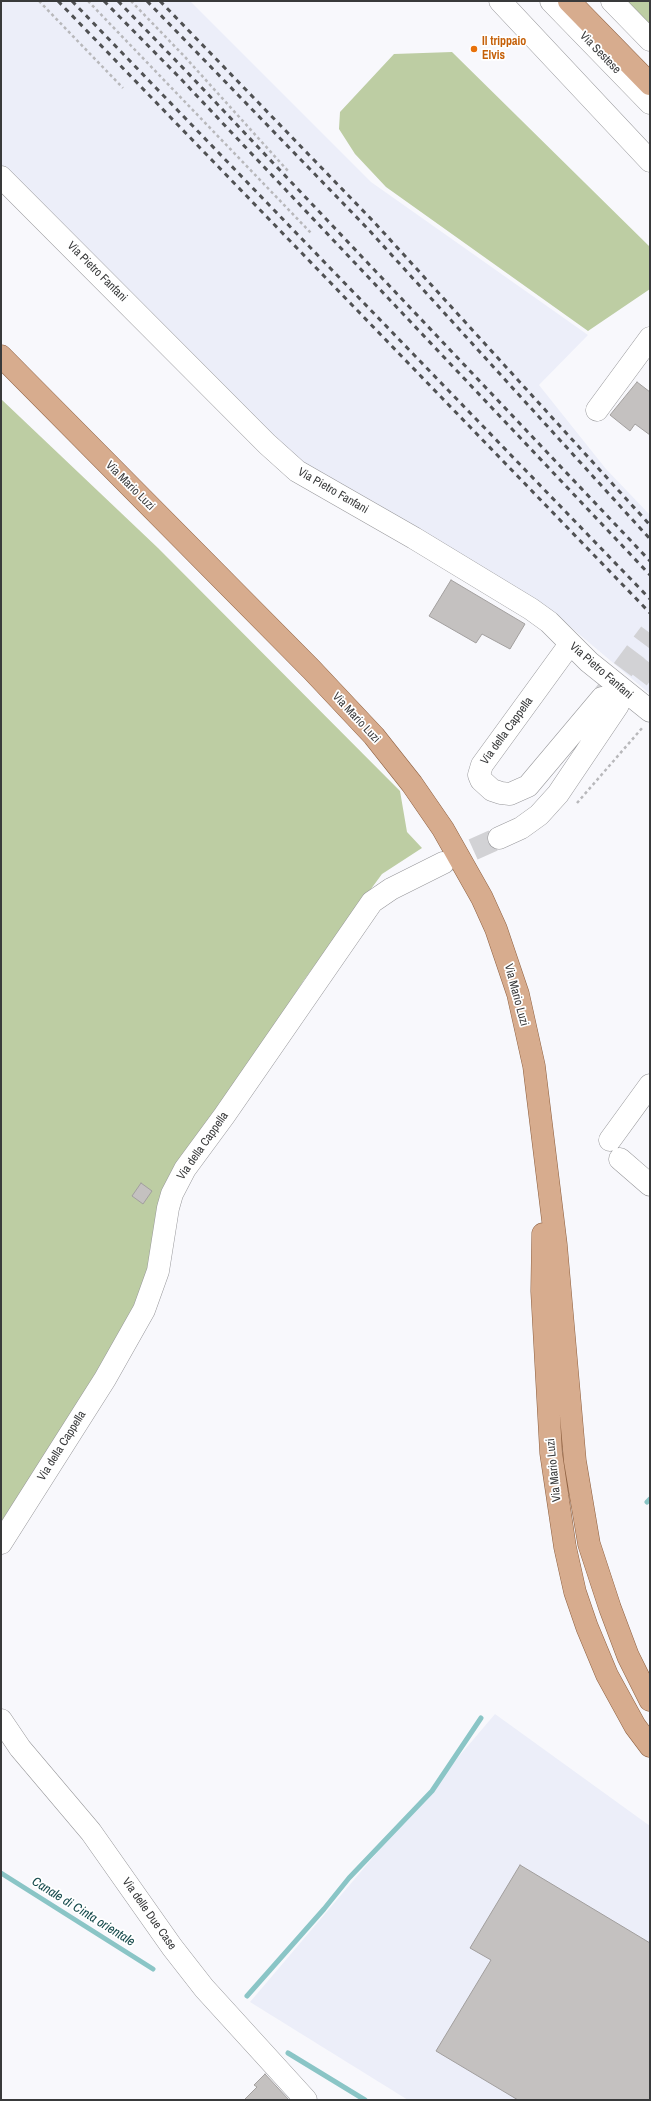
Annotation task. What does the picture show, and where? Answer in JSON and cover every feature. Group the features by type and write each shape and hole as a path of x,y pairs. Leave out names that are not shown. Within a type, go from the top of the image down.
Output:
{"main road":[{"name":"Via Sestese","path":"569,1 650,84"},
{"name":"Via Mario Luzi","path":"1,356 312,670 374,736 412,784 444,829 482,898 498,935 518,994 534,1066 546,1175 556,1245 575,1461 582,1509 590,1544 610,1608 628,1656 650,1700"},
{"name":"Via Mario Luzi","path":"546,1175 542,1241 546,1364 552,1453 565,1547 575,1592 587,1627 607,1675 635,1726 650,1746"}],"street":[{"path":"500,1 650,161"},
{"name":"Via Sestese","path":"551,1 650,104"},
{"path":"612,1 650,40"},
{"name":"Via Pietro Fanfani","path":"1,177 267,444 297,471 414,538 531,609 549,622 570,644 649,717"},
{"path":"596,410 650,338"},
{"name":"Via della Cappella","path":"499,838 521,828 539,815 558,794 610,702 528,786 510,794 501,793 492,790 481,780 479,775 482,764 570,644"},
{"name":"Via della Cappella","path":"1,1543 105,1379 144,1310 158,1271 170,1201 185,1169 224,1116 372,902 392,889 443,863"},
{"path":"610,1140 650,1085"},
{"path":"620,1159 650,1185"},
{"name":"Via delle Due Case","path":"1,1720 20,1748 91,1832 172,1946 204,1988 306,2100"}],"path":[{"path":"39,1 123,88"},
{"path":"88,1 311,233"},
{"path":"131,1 185,57 288,171"},
{"path":"575,804 649,717"}],"shaded area":[{"path":"1,1 190,1 371,182 588,335 539,385 606,469 650,515 650,694 554,613 295,461 1,166"},
{"path":"495,1714 650,1826 650,2100 408,2100 250,2002"}],"green space":[{"path":"627,1 650,1 650,25"},
{"path":"452,52 650,247 650,289 588,331 386,187 355,154 339,129 340,112 394,54"},
{"path":"1,399 158,548 400,791 407,832 422,848 382,874 304,980 186,1162 137,1312 1,1522"}],"building":[{"path":"637,382 650,392 650,435 635,424 630,431 610,415"},
{"path":"451,580 525,624 510,649 482,634 476,643 429,616"},
{"path":"141,1183 152,1191 143,1204 132,1196"},
{"path":"520,1865 650,1943 650,2100 518,2100 436,2051 491,1960 470,1948"},
{"path":"265,2074 289,2100 244,2100 257,2087 254,2085"}],"waterway":[{"path":"647,1502 650,1499"},
{"path":"247,1996 324,1909 349,1878 432,1791 481,1718"},
{"name":"Canale di Cinta orientale","path":"1,1873 153,1969"},
{"name":"Canale di Cinta orientale","path":"288,2053 365,2100"}],"tunnel":[{"path":"603,696 650,633"},
{"path":"618,705 650,663"},
{"path":"443,863 499,838"}],"railway":[{"path":"58,1 650,613"},
{"path":"72,1 650,599"},
{"path":"104,1 180,78 650,575"},
{"path":"118,1 650,561"},
{"path":"147,1 368,229 650,539"},
{"path":"160,1 374,222 650,525"}],"place":[{"name":"Il trippaio Elvis","path":"474,49"}]}
